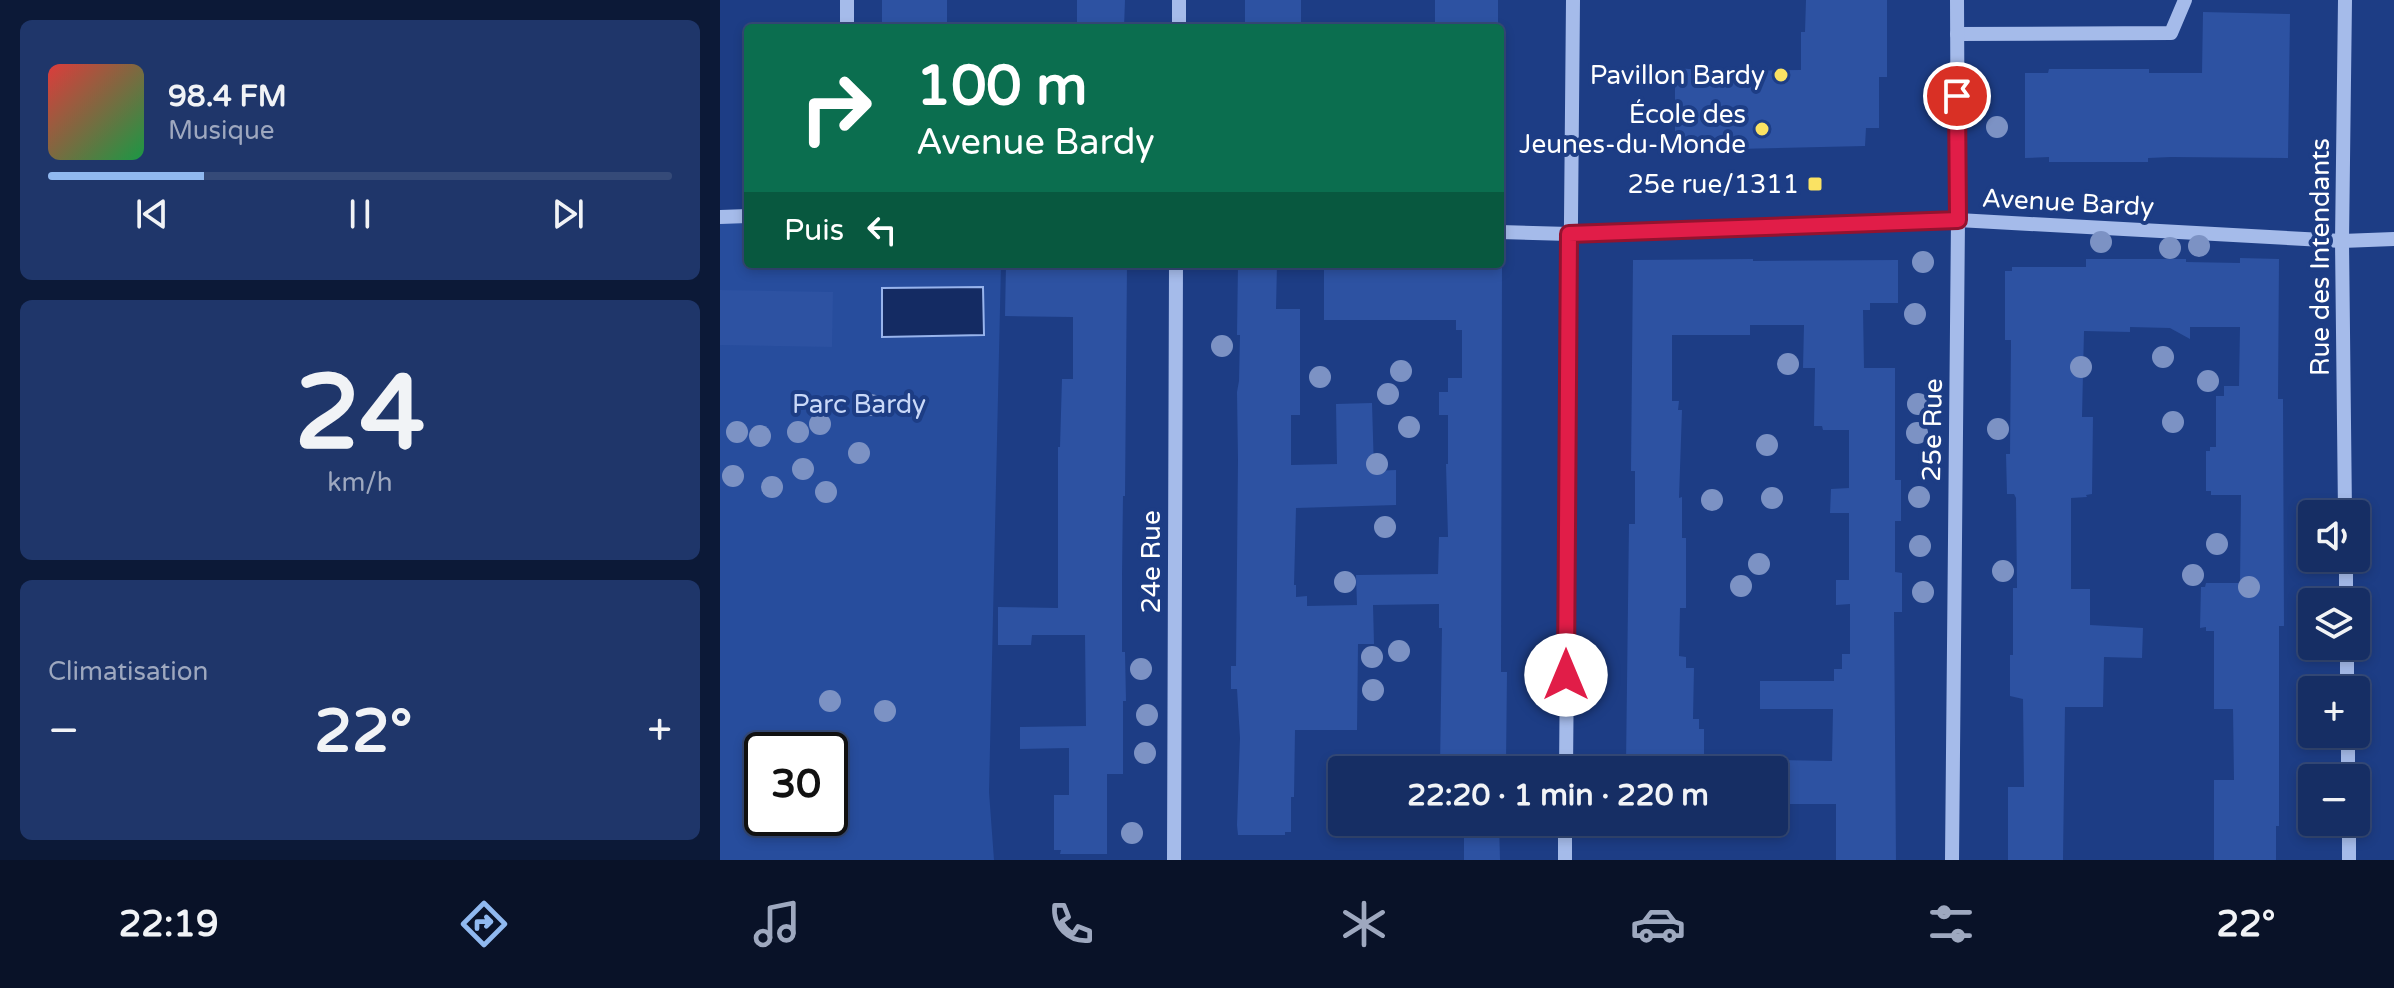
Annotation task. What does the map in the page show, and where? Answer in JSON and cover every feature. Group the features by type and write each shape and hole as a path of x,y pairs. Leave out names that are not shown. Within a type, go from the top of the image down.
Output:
{"street":[{"path":"847,0 847,24"},
{"path":"1179,0 1179,24"},
{"path":"1566,756 1573,0"},
{"name":"25e Rue","path":"1952,860 1957,0"},
{"path":"1957,34 2171,33 2185,0"},
{"name":"Rue des Intendants","path":"2345,0 2342,241 2345,500"},
{"path":"720,217 744,216"},
{"name":"Avenue Bardy","path":"1504,232 1569,234 1958,220 2342,241 2394,239"},
{"name":"24e Rue","path":"1174,860 1176,268"},
{"path":"1565,836 1565,860"},
{"path":"2349,836 2349,860"}],"green space":[{"name":"Parc Bardy","path":"744,216 744,268 1001,268 989,792 994,860 720,860 720,217"}],"shaded area":[{"path":"983,287 984,335 882,337 882,288"}],"building":[{"path":"882,0 947,0 947,24 882,24"},
{"path":"1077,0 1125,0 1124,24 1077,24"},
{"path":"1245,0 1301,0 1301,24 1245,24"},
{"path":"1435,0 1498,0 1498,24 1435,24"},
{"name":"Pavillon Bardy","path":"1806,0 1887,0 1887,77 1879,77 1879,128 1866,128 1865,146 1690,150 1691,146 1675,146 1675,68 1801,70 1801,32 1805,32"},
{"path":"2203,12 2290,14 2288,158 2171,157 2148,158 2148,162 2049,162 2049,157 2025,158 2025,73 2048,73 2049,69 2149,69 2149,73 2202,73"},
{"path":"2240,258 2279,259 2278,399 2283,399 2284,626 2279,626 2279,826 2276,826 2276,860 2214,860 2214,780 2234,780 2233,709 2214,709 2214,631 2200,628 2201,587 2205,587 2206,583 2240,583 2241,495 2211,495 2211,491 2206,491 2206,451 2216,447 2216,396 2224,396 2224,386 2239,386 2240,327 2190,327 2190,339 2170,328 2130,327 2130,332 2084,331 2082,417 2093,417 2092,494 2071,498 2071,589 2090,589 2090,625 2143,628 2142,658 2104,657 2103,707 2065,707 2063,860 2008,860 2008,787 2024,787 2023,699 2010,696 2013,588 2017,588 2016,498 2014,494 2007,494 2011,340 2005,340 2005,271 2012,271 2012,267 2086,267 2086,259 2186,259 2186,262 2240,263"},
{"path":"1633,260 1898,260 1898,303 1870,303 1870,310 1863,310 1864,368 1895,368 1895,480 1901,480 1901,521 1895,521 1895,572 1902,573 1902,612 1894,612 1896,860 1836,860 1836,804 1788,804 1788,760 1832,761 1833,709 1760,709 1760,681 1834,681 1834,669 1842,669 1842,654 1850,654 1850,604 1836,605 1836,580 1849,580 1849,513 1830,513 1831,489 1849,488 1849,430 1823,430 1822,426 1814,426 1815,368 1803,368 1804,325 1750,325 1750,335 1672,335 1672,401 1679,401 1678,410 1682,410 1679,498 1682,497 1682,538 1686,538 1686,608 1680,608 1679,656 1686,657 1686,668 1694,668 1693,719 1699,719 1699,729 1704,729 1704,756 1626,756 1629,524 1635,524 1635,471 1631,471"},
{"path":"1006,268 1127,268 1122,576 1122,652 1125,652 1126,701 1123,701 1123,774 1107,774 1107,854 1060,854 1061,850 1054,850 1054,795 1069,795 1069,748 1020,749 1020,727 1086,726 1085,635 1032,635 1031,645 998,645 998,607 1058,608 1058,447 1062,379 1073,379 1073,317 1005,316"},
{"path":"1238,268 1277,268 1276,309 1300,309 1300,415 1291,415 1291,465 1337,464 1336,404 1372,403 1374,471 1396,470 1396,505 1296,508 1296,597 1307,596 1307,606 1357,605 1356,575 1438,574 1439,537 1448,537 1448,415 1439,415 1439,392 1448,392 1448,378 1462,378 1462,330 1456,330 1456,320 1324,320 1324,268 1502,268 1501,672 1507,672 1506,756 1440,756 1442,628 1439,628 1439,604 1373,605 1374,644 1358,644 1357,730 1295,730 1291,832 1285,832 1285,835 1238,835 1237,825 1240,738 1237,689 1231,689 1231,666 1236,666 1240,335 1237,335"},
{"path":"720,290 833,292 832,347 720,345"},
{"path":"1464,836 1499,836 1500,860 1464,860"}],"place":[{"name":"Pavillon Bardy","path":"1781,75"},
{"name":"École des Jeunes-du-Monde","path":"1762,129"},
{"name":"25e rue/1311","path":"1815,184"}],"route":[{"path":"1566,675 1569,234 1958,220 1957,96"}]}
